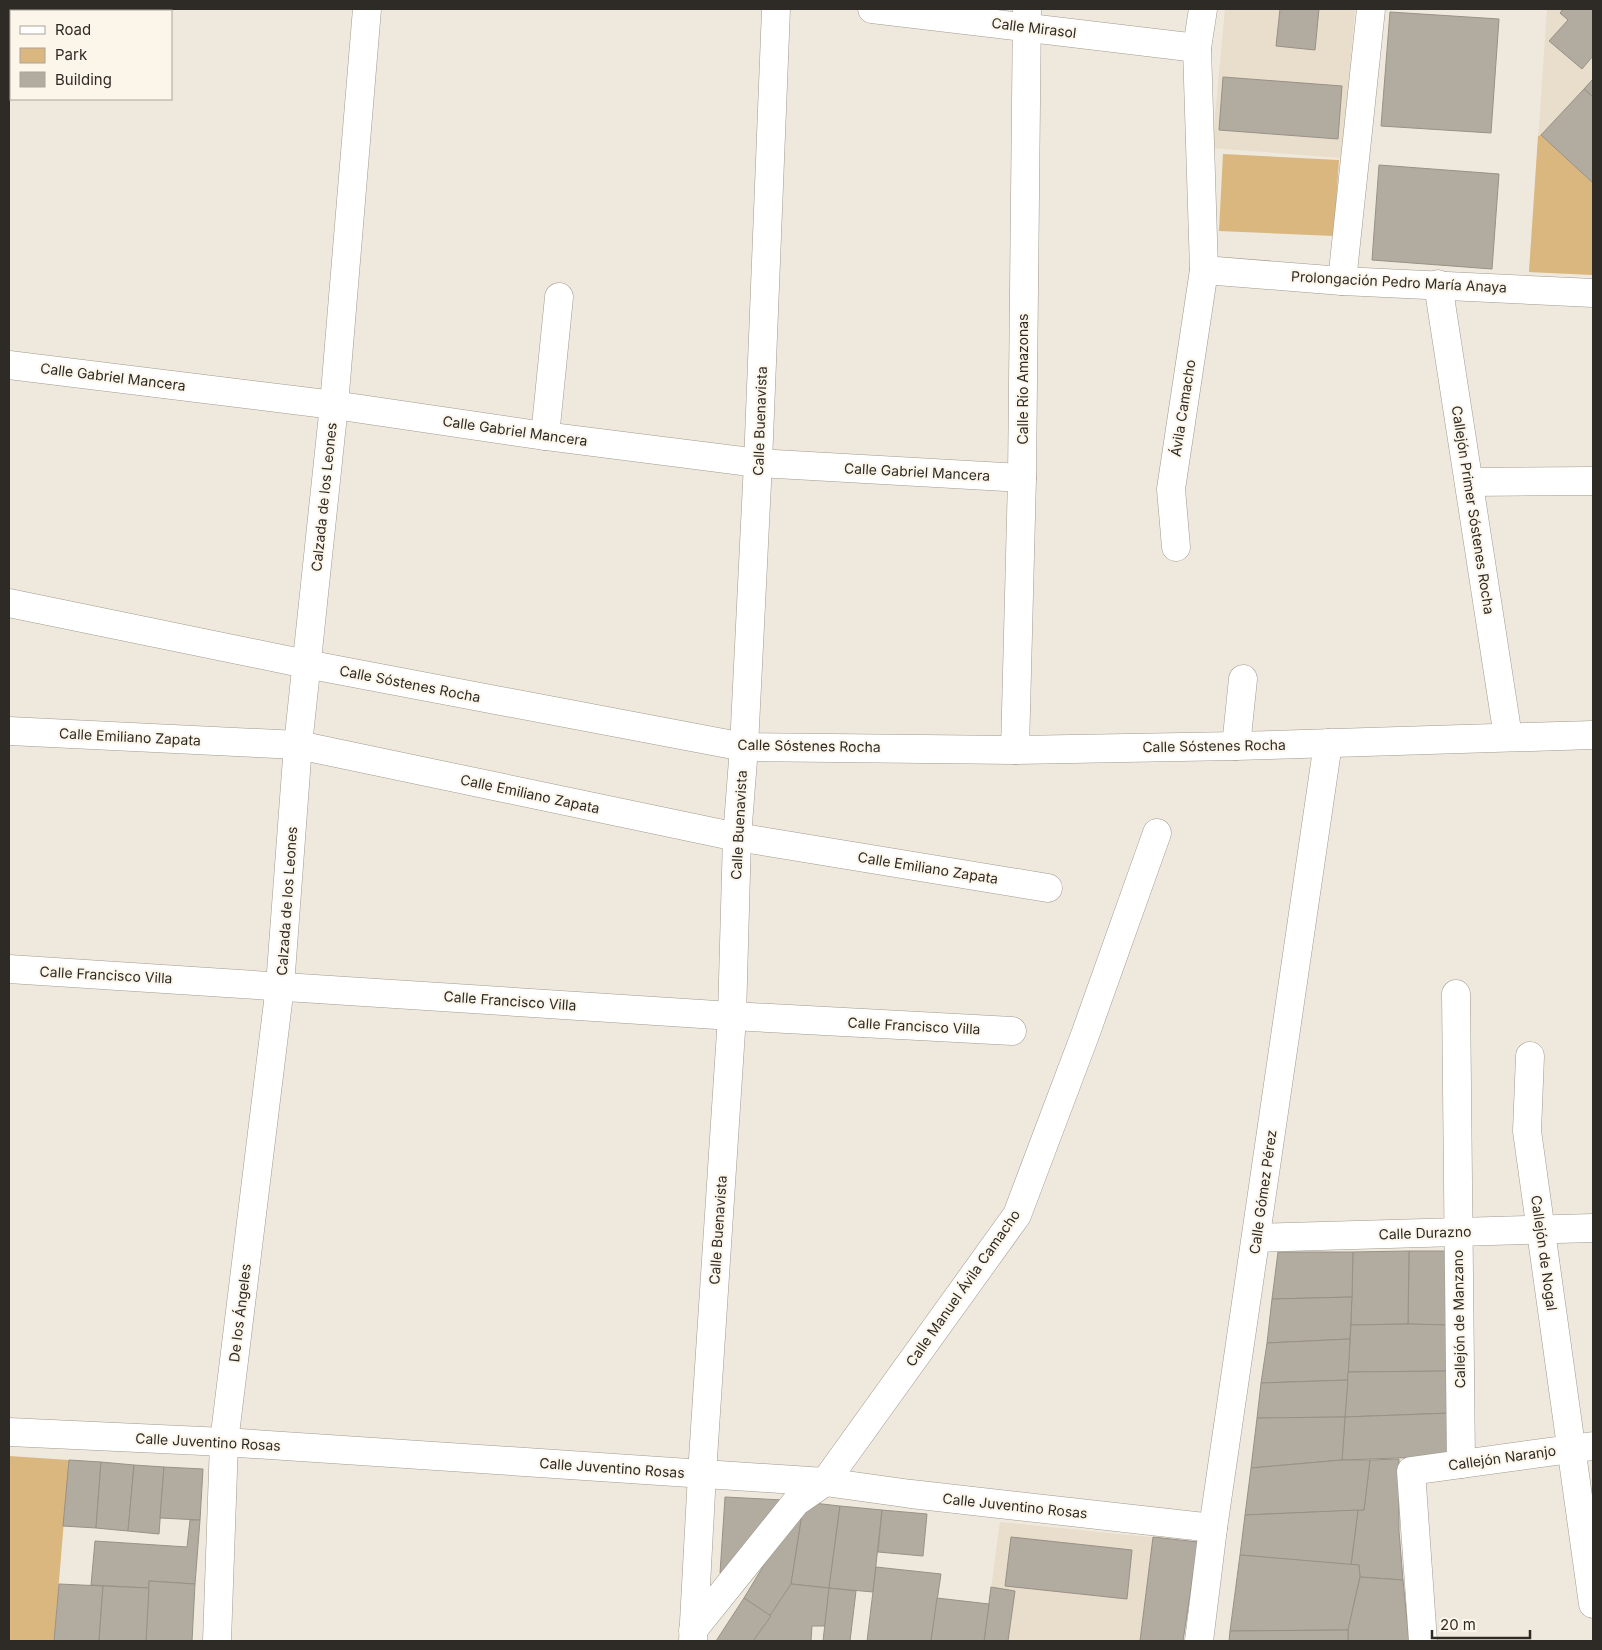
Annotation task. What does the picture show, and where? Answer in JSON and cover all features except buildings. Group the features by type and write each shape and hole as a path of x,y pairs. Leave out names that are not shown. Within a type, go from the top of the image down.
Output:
{"street":[{"name":"Calzada de los Leones","path":"280,986 298,745 334,405 368,9"},
{"name":"Calle Buenavista","path":"693,1636 732,1016 737,837 744,747 758,463 776,9"},
{"name":"Calle Mirasol","path":"872,9 1027,18 1197,48"},
{"name":"Ávila Camacho","path":"1176,547 1171,489 1204,270 1197,48 1203,9"},
{"path":"1342,281 1371,9"},
{"name":"Calle Río Amazonas","path":"1015,750 1022,478 1027,18"},
{"name":"Prolongación Pedro María Anaya","path":"1204,270 1342,281 1593,292"},
{"name":"Callejón Primer Sóstenes Rocha","path":"1438,284 1508,737"},
{"path":"545,436 559,297"},
{"name":"Calle Gabriel Mancera","path":"9,364 334,405 545,436 758,463 1022,478"},
{"path":"1469,482 1593,481"},
{"name":"Calle Sóstenes Rocha","path":"9,603 306,664 744,747 1015,750 1236,746 1593,735"},
{"path":"1236,746 1243,679"},
{"name":"Calle Emiliano Zapata","path":"9,731 298,745 737,837 1048,888"},
{"name":"Calle Gómez Pérez","path":"1199,1641 1213,1528 1328,743"},
{"name":"Calle Manuel Ávila Camacho","path":"693,1636 796,1502 825,1482 1017,1215 1085,1035 1157,833"},
{"name":"Calle Francisco Villa","path":"9,969 732,1016 1012,1031"},
{"name":"De los Ángeles","path":"217,1641 224,1442 280,986"},
{"name":"Callejón de Manzano","path":"1456,994 1461,1464"},
{"name":"Callejón de Nogal","path":"1530,1056 1527,1131 1541,1229 1583,1448 1593,1604"},
{"name":"Calle Durazno","path":"1256,1238 1593,1228"},
{"name":"Calle Juventino Rosas","path":"9,1432 224,1442 825,1482 911,1494 1213,1528"},
{"name":"Callejón Naranjo","path":"1423,1641 1411,1471 1583,1448"}],"shaded area":[{"path":"1225,9 1355,9 1342,158 1212,148"},
{"path":"1547,9 1593,9 1593,275 1529,272"},
{"path":"1000,1522 1198,1542 1183,1641 984,1641"}],"green space":[{"path":"1541,135 1593,183 1593,275 1529,272 1538,136"},
{"path":"1223,154 1339,160 1334,236 1219,231"},
{"path":"9,1456 69,1460 54,1641 9,1641"}]}
